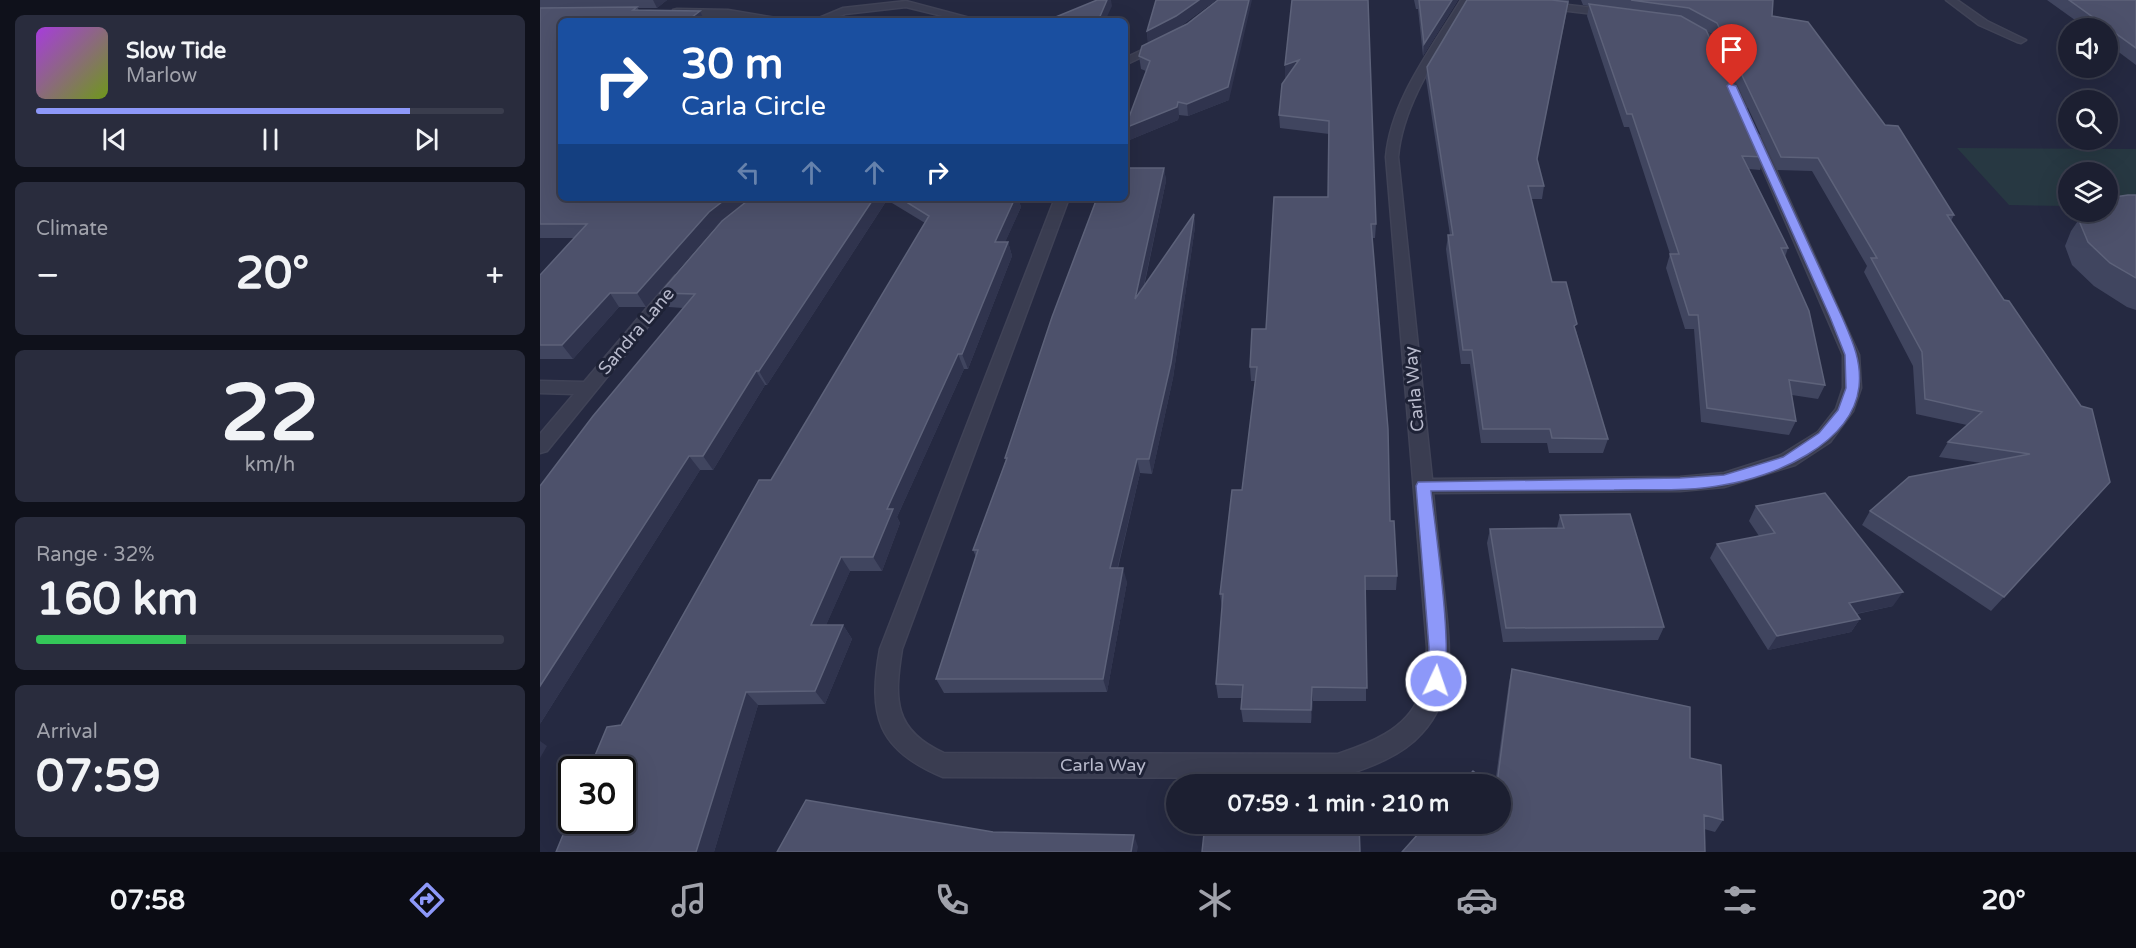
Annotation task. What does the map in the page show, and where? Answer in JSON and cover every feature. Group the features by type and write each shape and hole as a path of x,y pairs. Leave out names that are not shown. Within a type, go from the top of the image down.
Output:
{"street":[{"path":"682,12 697,0"},
{"name":"Carla Way","path":"1061,201 891,649 886,676 886,705 895,732 922,757 943,765 1338,766 1379,752 1406,734 1425,710 1436,681 1438,647 1392,152 1394,133 1407,105 1466,0"},
{"path":"1500,0 1621,14"},
{"path":"1951,0 1983,23 2021,40"},
{"path":"825,18 843,11 911,2 966,18"},
{"path":"670,12 728,13 758,18"},
{"path":"1423,486 1680,484 1724,480 1788,460 1824,437 1844,411 1852,388 1851,355 1836,317 1714,47 1708,38 1682,24"},
{"path":"1128,60 1174,37"},
{"name":"Sandra Lane","path":"540,446 688,269"},
{"path":"540,387 588,388"}],"shaded area":[{"path":"1957,148 2136,149 2136,206 2118,206 2118,162 2058,162 2058,206 2009,205"}],"building":[{"path":"1097,0 1107,0 1099,18 1053,18"},
{"path":"1156,0 1199,0 1176,16 1147,31"},
{"path":"1218,0 1249,0 1228,87 1187,104 1178,102 1177,107 1128,127 1128,120 1150,61 1139,56 1142,46 1187,24"},
{"path":"1292,0 1368,0 1376,224 1371,224 1388,429 1390,521 1394,521 1397,576 1365,576 1367,688 1312,687 1311,710 1241,709 1243,685 1216,684 1223,594 1220,594 1232,490 1242,490 1257,367 1250,367 1252,329 1266,329 1274,197 1328,197 1329,121 1279,115 1282,84 1299,60 1285,65"},
{"path":"1419,0 1452,0 1424,44"},
{"path":"1467,0 1568,2 1537,159 1544,186 1528,186 1552,282 1566,282 1577,324 1574,326 1608,439 1552,438 1550,429 1483,429 1472,350 1463,350 1448,235 1453,235 1427,67"},
{"path":"1631,0 1773,0 1772,16 1808,22 1885,125 1898,126 1954,215 1947,215 2004,300 2009,301 2081,406 2092,409 2110,482 2004,597 1870,511 1909,477 2030,454 1948,442 1982,412 1925,399 1922,352 1871,258 1877,258 1818,158 1781,157 1717,23 1689,8"},
{"path":"2069,0 2136,0 2136,48 2118,35 2118,18 2094,18"},
{"path":"1589,4 1681,16 1706,30 1764,157 1742,156 1788,248 1781,248 1809,311 1825,385 1789,380 1796,421 1707,408 1698,315 1689,315 1670,254 1679,254 1632,114 1627,114"},
{"path":"637,7 633,10 700,11 691,18 558,18 558,201 723,201 709,212 637,293 610,293 562,345 540,345 540,275 587,224 540,224 540,8"},
{"path":"1128,168 1164,168 1135,299 1194,214 1171,363 1149,459 1137,459 1110,568 1123,568 1103,679 936,679 978,550 973,550 1007,458 1005,458 1052,317 1096,201 1128,201"},
{"path":"2136,195 2136,278 2110,263 2088,242 2080,223 2118,222 2118,196"},
{"path":"747,201 872,201 759,371 756,371 703,456 689,456 540,686 540,486 593,416 695,294 660,293 722,221"},
{"path":"905,201 1014,201 995,242 1008,242 962,354 958,354 887,509 893,509 873,557 841,557 811,625 843,625 815,691 746,692 696,852 556,852 563,834 636,834 636,756 595,756 607,727 621,725 759,480 771,480 929,216"},
{"path":"1825,493 1903,592 1849,603 1860,619 1777,636 1717,544 1775,533 1756,506"},
{"path":"1630,514 1664,627 1506,628 1490,529 1564,528 1560,515"},
{"path":"1512,669 1690,707 1690,758 1721,765 1723,820 1704,815 1705,852 1402,852 1418,834 1511,834 1511,774 1498,774"},
{"path":"806,800 993,832 1134,835 1131,852 777,852"},
{"path":"1204,834 1359,834 1360,852 1202,852"}],"route":[{"path":"1436,681 1438,647 1423,486 1680,484 1724,480 1747,475 1788,460 1824,437 1844,411 1852,388 1851,355 1732,86"}]}
